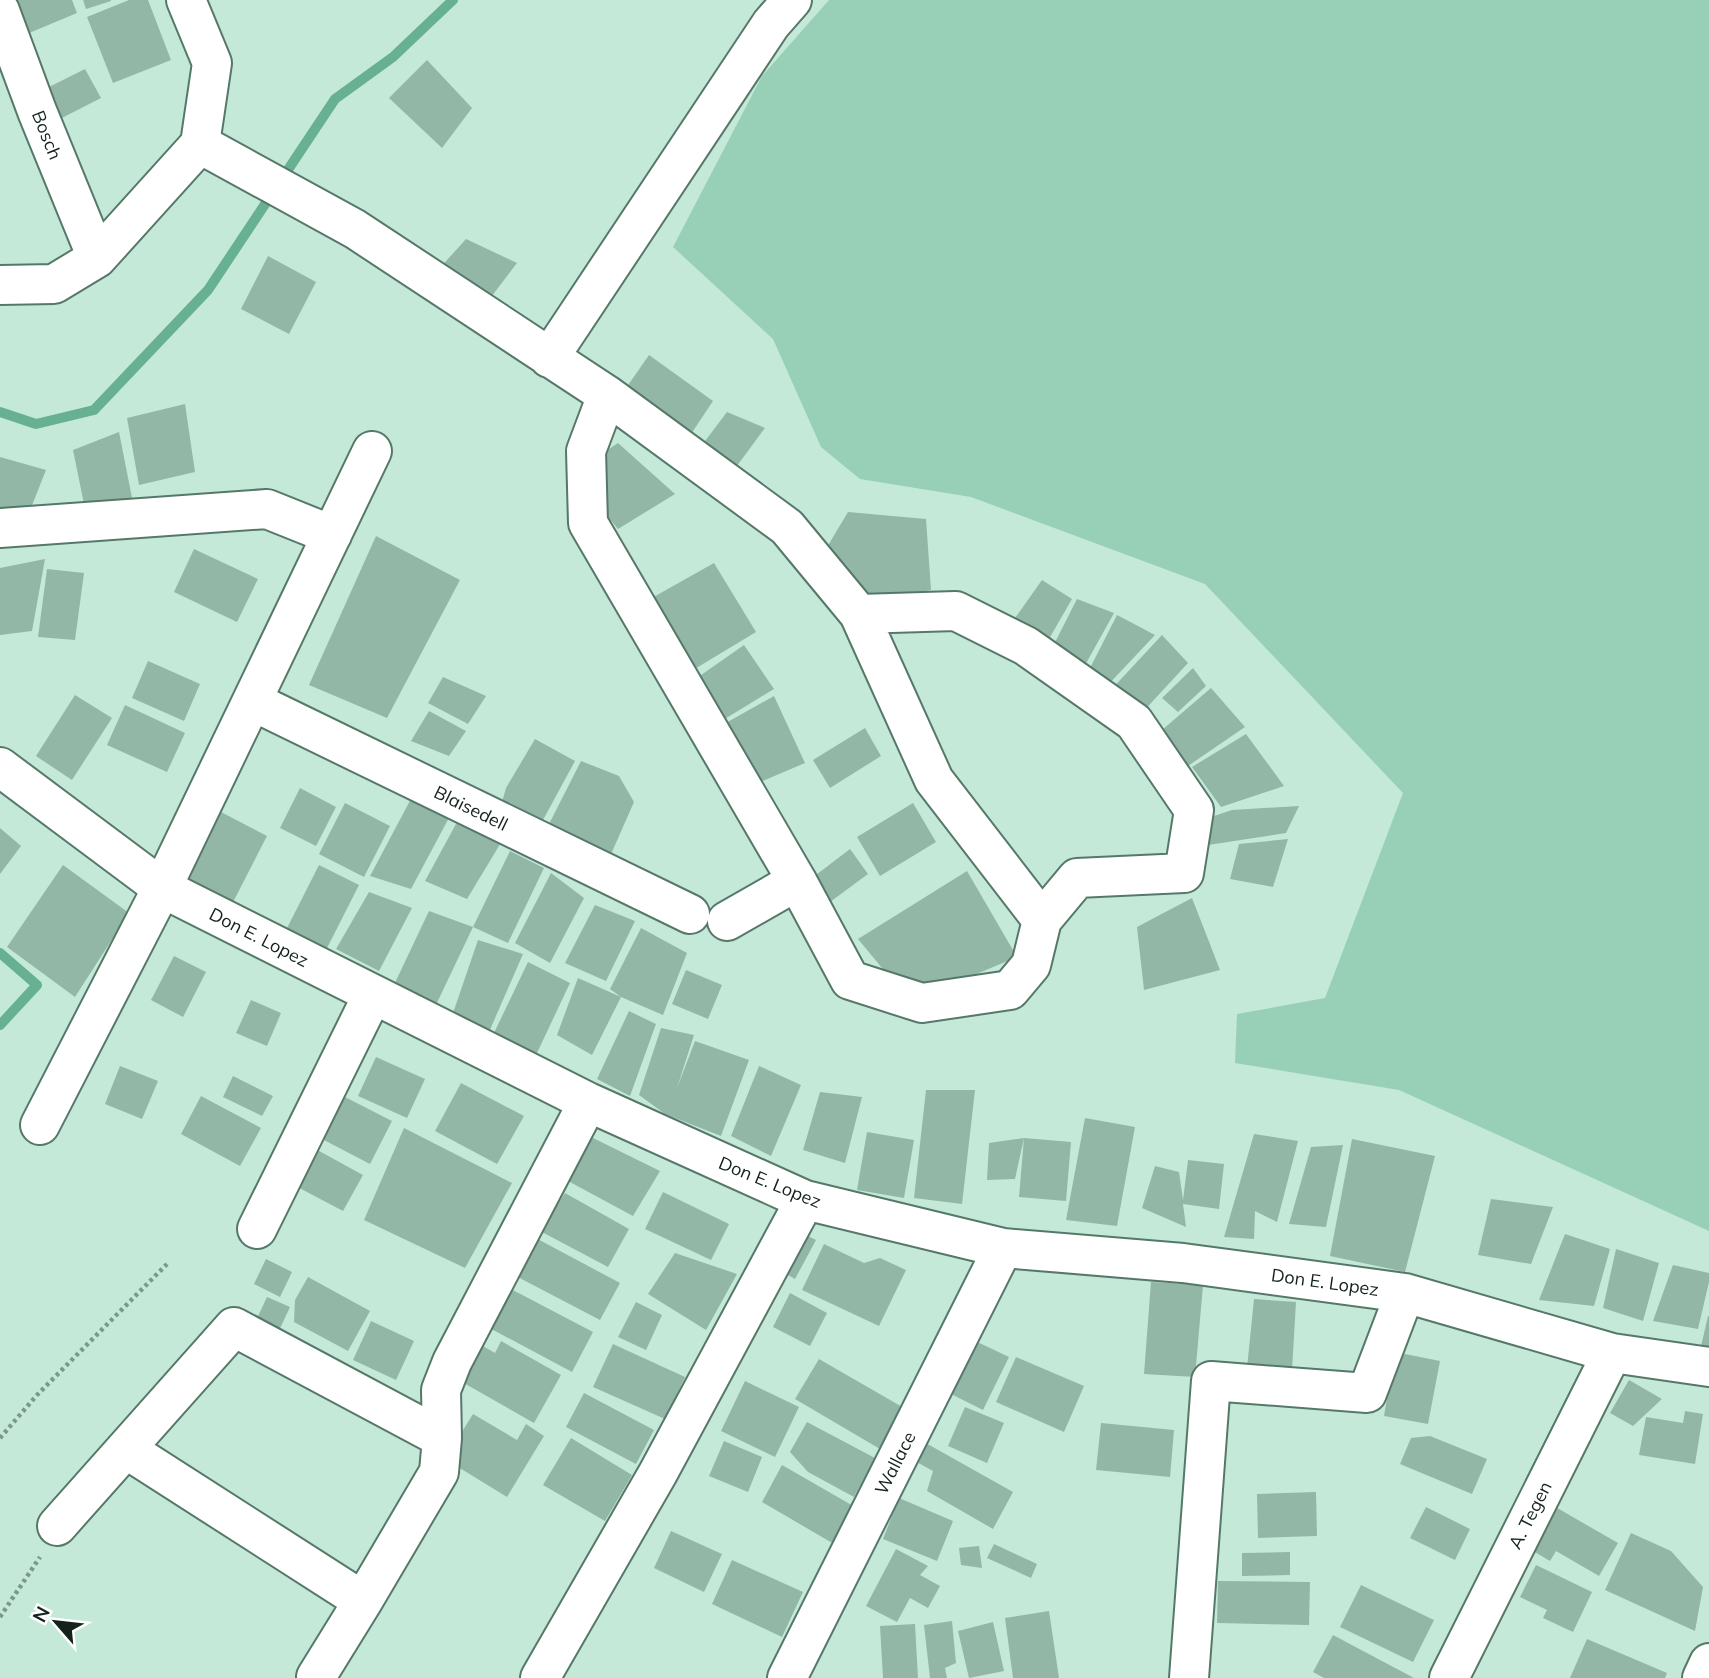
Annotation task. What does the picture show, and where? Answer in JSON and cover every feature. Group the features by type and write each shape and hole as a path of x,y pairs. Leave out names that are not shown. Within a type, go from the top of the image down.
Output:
{"street":[{"path":"0,285 54,284 97,258 200,144 212,63 186,0"},
{"path":"549,358 771,24 792,0"},
{"name":"Bosch","path":"0,11 37,111 97,258"},
{"path":"200,144 355,229 607,395 787,527 859,614 934,780 1042,920"},
{"path":"607,395 586,452 588,523 797,881 850,980 922,1003 1010,990 1031,965 1042,920 1077,878 1184,873 1194,810 1135,722 1026,646 956,611 859,614"},
{"path":"40,1125 162,888 372,451"},
{"path":"0,528 267,509 332,535"},
{"name":"Blaisedell","path":"252,701 690,915"},
{"name":"Don E. Lopez","path":"0,767 162,888 588,1102 804,1200 1003,1248 1183,1263 1405,1293 1612,1353 1709,1367"},
{"path":"727,921 797,881"},
{"path":"257,1229 373,995"},
{"path":"316,1677 439,1472 442,1438 441,1390 588,1102"},
{"path":"540,1678 658,1473 804,1200"},
{"name":"Wallace","path":"787,1678 1003,1248"},
{"path":"1189,1678 1211,1381 1367,1393 1405,1293"},
{"path":"49,1540 234,1328 442,1438"},
{"name":"A. Tegen","path":"1449,1678 1612,1353"},
{"path":"126,1449 363,1601"},
{"path":"1702,1678 1709,1663"}],"path":[{"path":"0,1438 37,1395 167,1264"},
{"path":"0,1617 49,1540"}],"green space":[{"path":"829,0 1709,0 1709,1231 1399,1090 1235,1063 1237,1014 1325,998 1403,793 1205,584 971,497 860,479 821,447 773,339 673,247 762,76"}],"building":[{"path":"7,0 72,0 77,13 22,36"},
{"path":"83,0 111,0 111,1 86,9"},
{"path":"129,0 148,0 171,60 113,83 87,17"},
{"path":"427,60 472,108 442,148 389,98"},
{"path":"85,69 101,98 56,121 41,91"},
{"path":"466,239 517,263 488,301 438,270"},
{"path":"268,256 316,282 289,334 241,309"},
{"path":"649,355 713,401 679,452 615,404"},
{"path":"185,404 195,472 139,485 127,418"},
{"path":"727,412 765,428 725,482 693,457"},
{"path":"119,432 132,498 85,509 73,450"},
{"path":"618,443 675,494 618,529 599,506 603,453"},
{"path":"0,457 46,470 23,528 0,522"},
{"path":"848,512 926,519 931,590 847,606 814,569"},
{"path":"376,536 460,580 387,718 309,685"},
{"path":"194,549 258,579 237,622 174,592"},
{"path":"45,559 32,631 0,635 0,568"},
{"path":"714,563 756,632 693,670 650,599"},
{"path":"47,569 84,573 75,640 38,637"},
{"path":"1042,580 1072,599 1038,658 1003,635"},
{"path":"1077,599 1114,613 1079,676 1044,664"},
{"path":"1117,615 1155,635 1106,687 1086,676"},
{"path":"1162,635 1188,663 1140,715 1108,693"},
{"path":"744,645 774,689 715,725 694,680"},
{"path":"148,661 200,684 184,721 132,698"},
{"path":"1193,668 1206,686 1178,712 1162,698"},
{"path":"443,677 486,696 468,724 428,703"},
{"path":"1211,688 1245,727 1185,768 1155,736"},
{"path":"75,695 112,718 72,780 36,756"},
{"path":"774,696 805,763 753,785 724,724"},
{"path":"125,705 185,733 167,772 107,745"},
{"path":"429,711 466,731 449,756 411,741"},
{"path":"865,728 881,756 830,788 813,760"},
{"path":"1246,734 1284,786 1221,807 1192,767"},
{"path":"535,739 575,761 543,820 502,802 506,788"},
{"path":"581,761 619,776 634,802 608,861 546,830"},
{"path":"300,788 336,807 316,846 280,828"},
{"path":"412,797 451,814 411,889 370,876"},
{"path":"345,803 390,826 364,877 319,854"},
{"path":"913,803 936,842 880,876 857,837"},
{"path":"1299,806 1286,833 1208,845 1205,819 1232,810"},
{"path":"219,811 267,836 230,908 182,883"},
{"path":"463,811 508,831 467,899 425,881"},
{"path":"0,828 21,846 0,874"},
{"path":"1288,839 1273,887 1230,879 1239,844"},
{"path":"850,849 868,874 830,902 812,878"},
{"path":"510,851 544,868 508,943 473,927"},
{"path":"63,865 129,913 75,997 7,947"},
{"path":"319,865 359,885 324,954 284,934"},
{"path":"967,871 1017,957 936,991 923,983 897,986 858,939"},
{"path":"551,873 584,898 550,963 515,943"},
{"path":"369,892 412,908 379,971 336,949"},
{"path":"1192,898 1220,970 1144,990 1137,927"},
{"path":"595,905 635,921 606,981 565,963"},
{"path":"429,911 473,927 435,1007 393,987"},
{"path":"641,928 687,953 663,1015 621,997 610,989"},
{"path":"478,940 523,954 489,1032 452,1016"},
{"path":"174,956 206,972 183,1017 151,1000"},
{"path":"528,962 570,983 536,1055 494,1033"},
{"path":"686,970 722,985 708,1019 672,1004"},
{"path":"578,978 621,997 592,1055 557,1035"},
{"path":"251,1000 281,1013 267,1046 236,1033"},
{"path":"629,1011 656,1024 630,1096 597,1079"},
{"path":"661,1028 694,1035 677,1088 695,1041 749,1060 721,1136 665,1114 639,1095"},
{"path":"376,1057 425,1079 407,1118 358,1096"},
{"path":"120,1066 158,1081 142,1119 105,1104"},
{"path":"759,1066 801,1085 771,1156 731,1136"},
{"path":"233,1076 273,1096 262,1116 223,1097"},
{"path":"461,1083 524,1116 497,1164 435,1131"},
{"path":"926,1090 975,1090 962,1204 914,1198"},
{"path":"820,1092 862,1097 845,1163 803,1150"},
{"path":"201,1096 261,1128 240,1166 181,1134"},
{"path":"343,1096 392,1121 370,1164 322,1139"},
{"path":"1085,1118 1135,1127 1117,1226 1066,1220"},
{"path":"404,1128 512,1183 465,1268 364,1220"},
{"path":"867,1132 914,1140 904,1198 857,1190"},
{"path":"1254,1134 1298,1141 1277,1222 1255,1211 1254,1239 1224,1237"},
{"path":"591,1137 660,1171 633,1216 568,1181"},
{"path":"1024,1138 1071,1142 1066,1201 1019,1197"},
{"path":"1024,1138 1015,1179 987,1180 989,1143"},
{"path":"1352,1139 1435,1156 1405,1272 1330,1256"},
{"path":"1343,1145 1326,1227 1289,1224 1311,1147"},
{"path":"310,1146 363,1175 343,1211 290,1183"},
{"path":"1188,1160 1224,1164 1219,1209 1183,1204 1186,1227 1142,1208 1155,1166 1179,1172 1183,1200"},
{"path":"663,1192 729,1224 711,1260 645,1229"},
{"path":"565,1193 629,1229 608,1267 540,1231"},
{"path":"1491,1199 1553,1207 1531,1264 1478,1255"},
{"path":"802,1233 816,1240 795,1279 781,1271"},
{"path":"1565,1234 1610,1249 1594,1306 1539,1300"},
{"path":"532,1236 620,1283 600,1320 512,1274"},
{"path":"824,1244 864,1263 880,1258 906,1270 879,1326 802,1290"},
{"path":"1616,1249 1659,1263 1643,1321 1603,1308"},
{"path":"675,1253 737,1274 706,1330 648,1294"},
{"path":"266,1259 292,1272 280,1297 254,1284"},
{"path":"1673,1265 1709,1273 1698,1329 1653,1321"},
{"path":"308,1277 370,1311 348,1351 294,1322 295,1300"},
{"path":"1151,1282 1203,1285 1195,1377 1144,1374"},
{"path":"503,1285 593,1332 572,1372 482,1324"},
{"path":"790,1293 827,1313 810,1346 773,1327"},
{"path":"267,1297 290,1307 275,1339 252,1329"},
{"path":"1254,1299 1296,1302 1292,1370 1247,1368"},
{"path":"636,1302 662,1315 646,1350 618,1337"},
{"path":"1709,1316 1709,1357 1699,1355"},
{"path":"371,1321 414,1341 396,1380 353,1360"},
{"path":"973,1340 1009,1357 983,1410 947,1392"},
{"path":"501,1341 561,1375 534,1423 462,1382 483,1346 495,1353"},
{"path":"613,1344 685,1377 665,1419 593,1387"},
{"path":"1395,1352 1440,1361 1428,1424 1384,1416"},
{"path":"1016,1357 1084,1386 1064,1432 996,1402"},
{"path":"819,1359 904,1408 880,1449 795,1399"},
{"path":"1629,1380 1662,1399 1633,1426 1610,1413"},
{"path":"745,1381 799,1407 775,1457 721,1431"},
{"path":"584,1393 654,1430 636,1464 566,1427"},
{"path":"965,1407 1004,1423 987,1463 948,1446"},
{"path":"1685,1411 1703,1414 1695,1464 1639,1455 1646,1417 1683,1423"},
{"path":"473,1414 517,1440 526,1424 544,1436 507,1497 445,1459"},
{"path":"807,1422 875,1458 854,1497 808,1472 790,1452"},
{"path":"1101,1423 1174,1430 1170,1477 1096,1470"},
{"path":"1430,1436 1487,1459 1472,1494 1400,1464 1411,1438"},
{"path":"571,1438 632,1475 605,1521 543,1485"},
{"path":"724,1441 762,1457 748,1492 709,1476"},
{"path":"924,1442 1013,1492 993,1529 927,1491 933,1471 913,1460"},
{"path":"782,1465 855,1507 834,1544 762,1502"},
{"path":"1316,1492 1317,1536 1258,1538 1257,1494"},
{"path":"899,1498 953,1521 937,1561 883,1539"},
{"path":"1552,1505 1618,1543 1599,1576 1556,1551 1550,1561 1528,1548"},
{"path":"1426,1507 1470,1529 1455,1560 1410,1538"},
{"path":"671,1531 722,1554 704,1592 654,1568"},
{"path":"1631,1533 1671,1551 1703,1587 1695,1631 1605,1590"},
{"path":"994,1544 1037,1564 1031,1578 987,1558"},
{"path":"979,1546 982,1568 961,1565 959,1548"},
{"path":"896,1549 928,1566 920,1575 940,1586 928,1608 910,1598 897,1622 866,1606"},
{"path":"1290,1552 1290,1575 1242,1576 1242,1553"},
{"path":"732,1560 803,1592 782,1637 712,1604"},
{"path":"1536,1565 1592,1592 1573,1632 1543,1618 1547,1610 1520,1597"},
{"path":"1218,1581 1310,1582 1309,1625 1217,1623"},
{"path":"1361,1585 1434,1620 1413,1662 1340,1627"},
{"path":"1049,1611 1059,1678 1013,1678 1005,1618"},
{"path":"952,1621 956,1663 945,1668 947,1678 930,1678 924,1625"},
{"path":"993,1622 1004,1671 969,1678 958,1631"},
{"path":"915,1624 918,1678 883,1678 880,1626"},
{"path":"1333,1635 1414,1678 1324,1678 1313,1672"},
{"path":"1587,1639 1667,1673 1665,1678 1570,1678"}],"waterway":[{"path":"0,412 36,424 94,410 208,290 335,99 393,57 453,0"},
{"path":"0,953 37,985 0,1025"}]}
